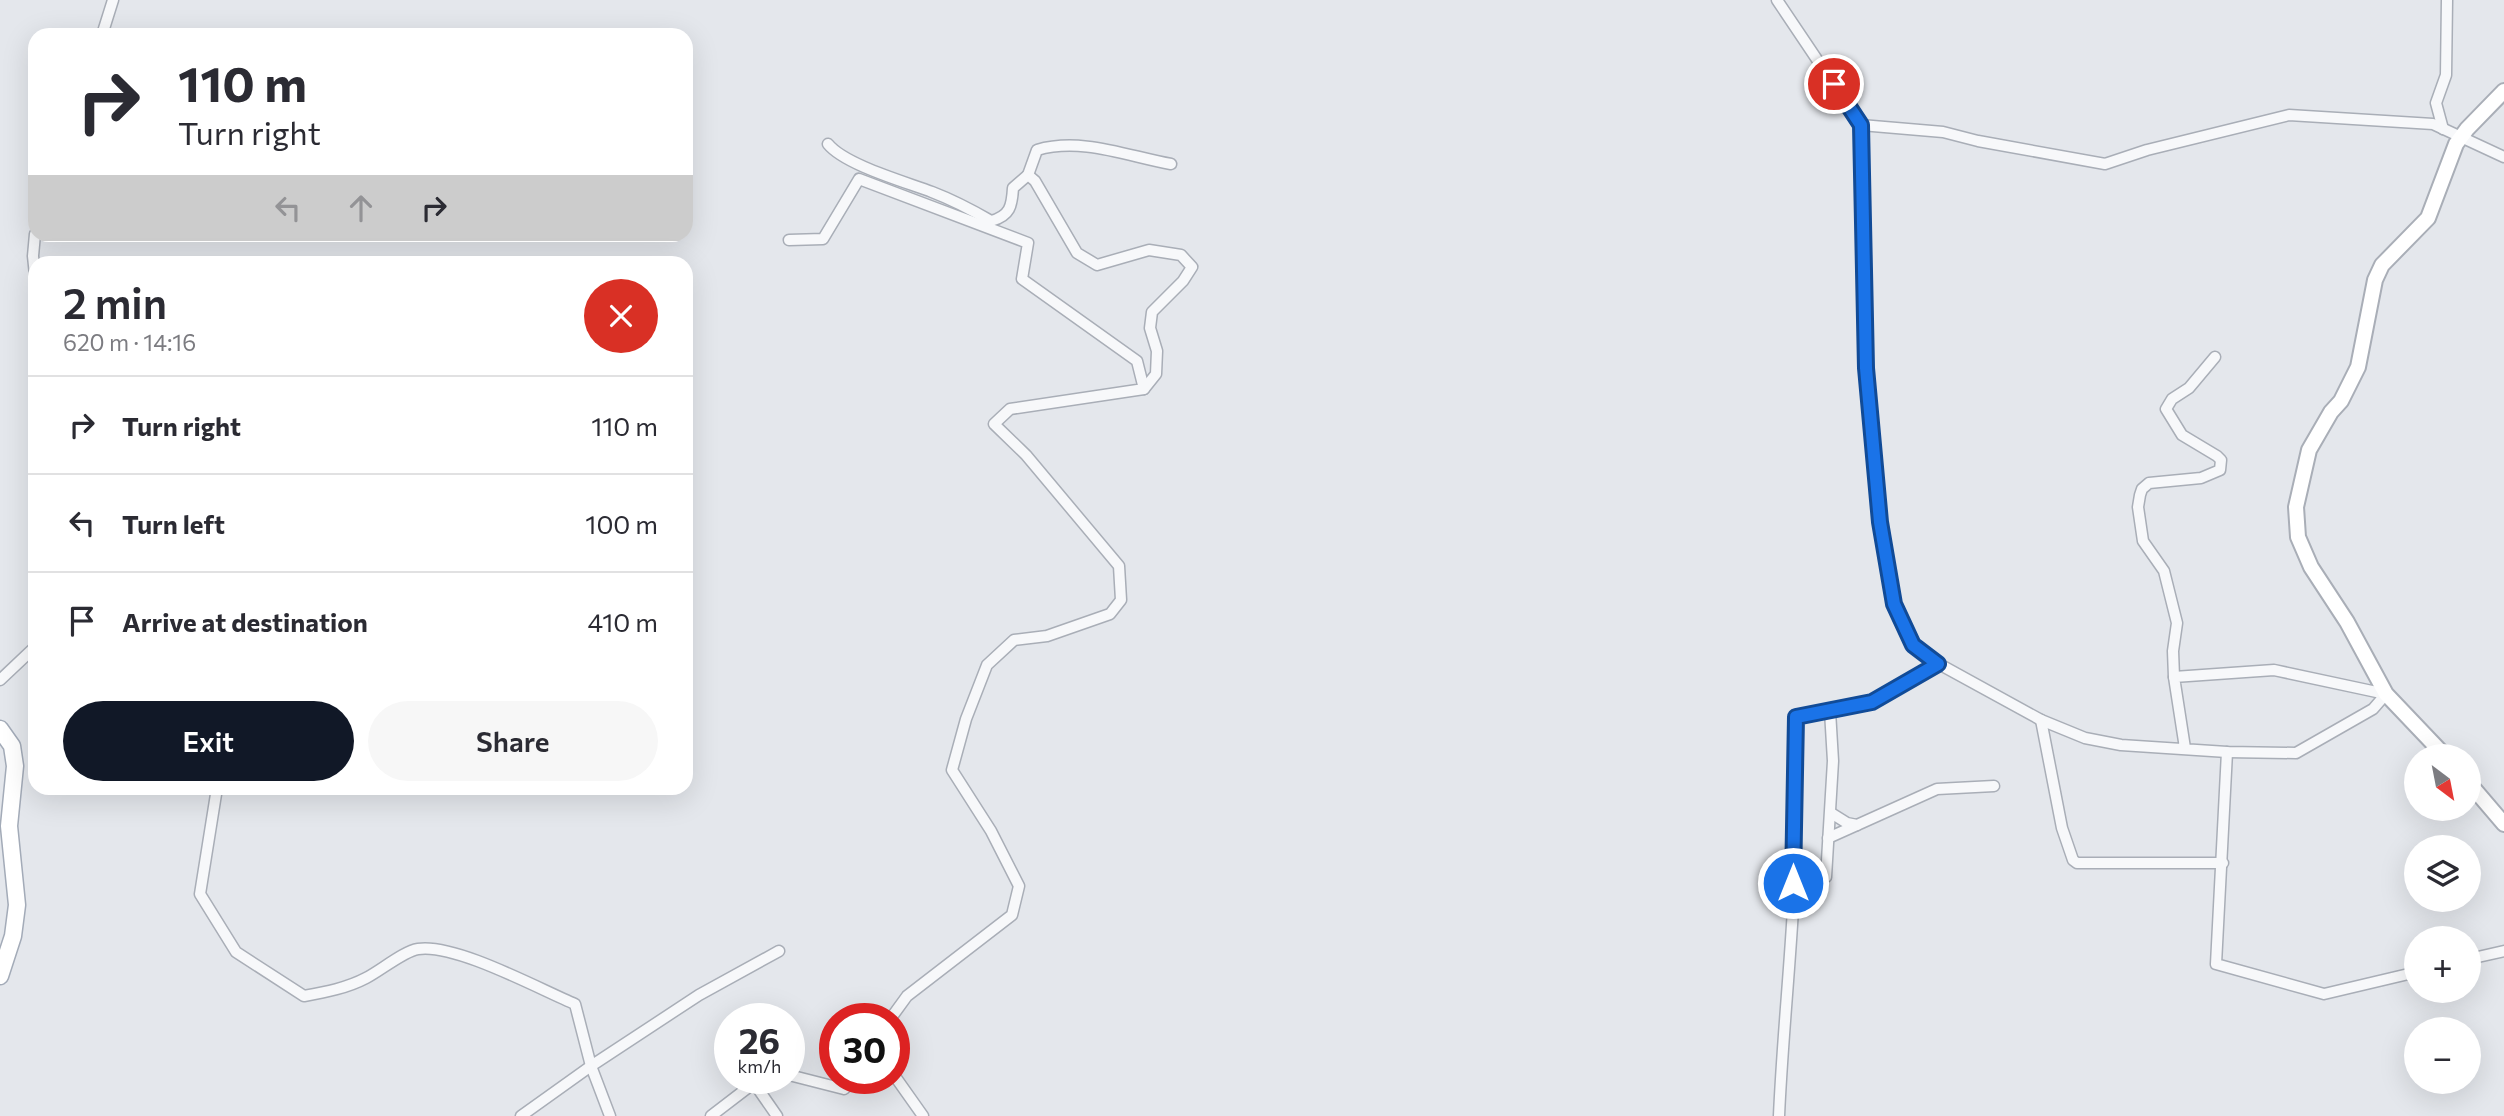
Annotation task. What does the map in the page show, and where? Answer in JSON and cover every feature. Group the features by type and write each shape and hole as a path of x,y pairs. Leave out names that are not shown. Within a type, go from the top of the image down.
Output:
{"main road":[{"path":"0,729 12,746 15,766 9,826 18,905 0,976"}],"street":[{"path":"104,28 113,0"},
{"path":"1777,0 1861,125 1866,368 1880,522 1894,604 1913,645 1938,664 2041,720 2102,742 2227,752 2295,753 2373,709 2386,694"},
{"path":"2443,128 2436,103 2446,75 2447,0"},
{"path":"2434,744 2386,694 2347,622 2311,567 2298,537 2295,507 2309,450 2331,412 2341,401 2358,367 2375,281 2382,265 2428,218 2456,144 2504,91"},
{"path":"1861,125 1943,132 2105,164 2147,150 2289,115 2433,124 2504,157"},
{"path":"828,144 833,151 874,171 960,203 991,221 1002,218 1011,208 1013,188 1028,175 1037,150 1055,145 1087,147 1171,164"},
{"path":"902,1003 907,996 1012,915 1019,886 991,831 952,770 987,665 1014,640 1047,636 1110,614 1121,600 1119,566 1026,455 994,424 1010,409 1144,389 1156,374 1157,351 1150,328 1152,312 1183,281 1192,267 1181,255 1149,250 1097,265 1077,253 1035,181 1028,175"},
{"path":"789,240 823,239 859,178 1028,243 1022,279 1137,361 1144,389"},
{"path":"2185,748 2174,677 2173,651 2177,622 2164,571 2143,541 2138,507 2142,489 2149,483 2201,478 2220,470 2221,460 2182,435 2166,409 2215,358"},
{"path":"0,680 28,654"},
{"path":"1779,1116 1793,906 1796,717 1872,702 1938,664"},
{"path":"2174,677 2274,670 2386,694"},
{"path":"1826,877 1833,761 1830,711"},
{"path":"2041,720 2062,828 2073,860 2077,863 2223,863"},
{"path":"2227,752 2216,964 2324,994 2404,975"},
{"path":"1828,838 1937,789 1994,786"},
{"path":"216,795 200,894 236,953 304,996 335,990 365,979 417,949 443,950 479,962 575,1004 591,1066 610,1116"},
{"path":"2482,798 2504,824"},
{"path":"1831,813 1847,823 1857,825"},
{"path":"521,1116 699,995 779,951"},
{"path":"2481,956 2504,951"},
{"path":"711,1116 740,1094"},
{"path":"762,1094 777,1116"},
{"path":"907,1094 923,1116"}],"route":[{"path":"1793,883 1796,717 1872,702 1938,664 1913,645 1894,604 1880,522 1866,368 1861,125 1834,84"}]}
